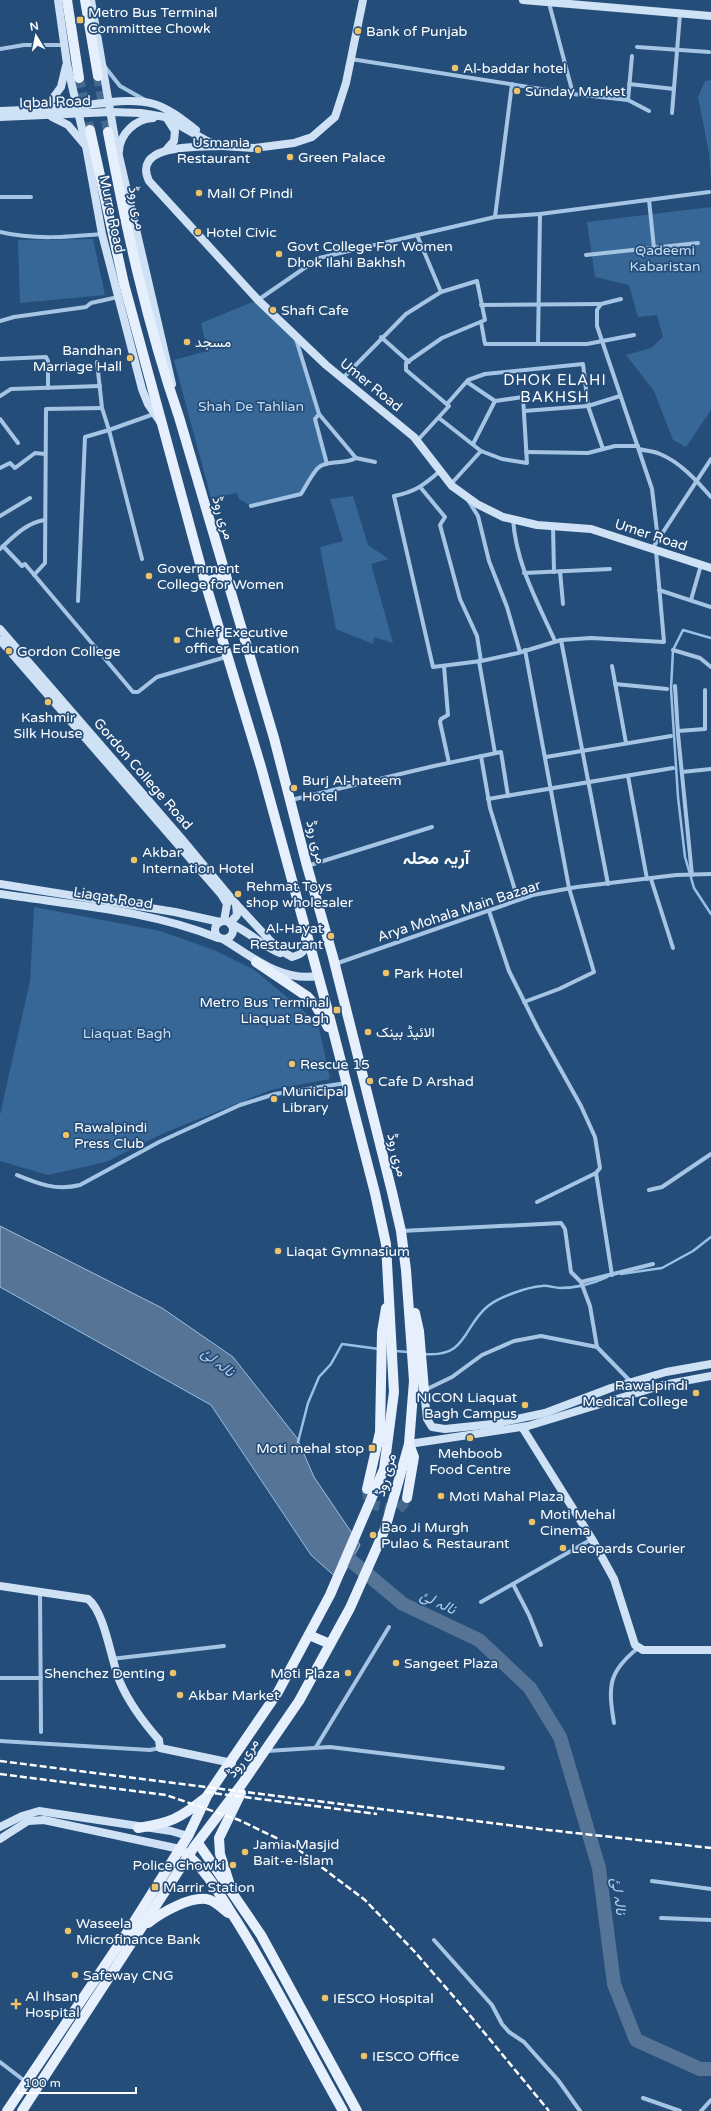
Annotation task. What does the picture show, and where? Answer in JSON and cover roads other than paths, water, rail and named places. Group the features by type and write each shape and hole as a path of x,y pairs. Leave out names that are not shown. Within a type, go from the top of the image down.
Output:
{"main road":[{"path":"67,0 79,78"},
{"path":"86,0 98,76"},
{"name":"مری روڈ","path":"7,2111 180,1849 188,1836 207,1796 232,1762 278,1692 330,1595 384,1469 394,1392 393,1364 386,1331 390,1292 386,1244 346,1083 298,905 251,734 226,657 124,284 90,130"},
{"name":"مری روڈ","path":"22,2111 189,1856 253,1768 299,1701 350,1608 382,1537 409,1444 418,1365 415,1331 410,1305 401,1231 334,964 307,866 291,800 133,260 108,132"},
{"path":"205,582 226,576"},
{"path":"256,962 308,997 316,1006 334,1037"},
{"path":"368,1489 380,1432 381,1362 386,1331"},
{"path":"418,1365 424,1390"},
{"path":"407,1498 414,1457 409,1444"},
{"path":"309,1634 330,1644"},
{"path":"232,1893 220,1854 219,1838 253,1768"},
{"path":"138,1828 172,1821 183,1816 207,1796"},
{"path":"198,1843 261,1935 357,2111"},
{"path":"180,1849 198,1864 235,1919 269,1974 344,2111"},
{"path":"144,1926 172,1908 192,1900 203,1899 213,1902 235,1919"},
{"path":"334,2095 345,2089"}],"street":[{"name":"Murre Road","path":"58,0 67,64 86,146 102,234 142,389 154,414 163,427"},
{"name":"Murre Road","path":"91,0 119,156 172,381 173,400"},
{"path":"119,156 121,141 130,128 144,118 165,117 207,141 222,146 239,148 276,146 312,137 335,117 346,83 363,0"},
{"path":"524,0 711,16"},
{"path":"549,1 573,94"},
{"path":"672,113 680,13"},
{"path":"0,49 24,46 64,45"},
{"path":"637,47 709,52"},
{"path":"628,100 632,56"},
{"path":"350,59 573,94 628,100 649,111"},
{"path":"101,62 120,86 177,115 222,146"},
{"path":"67,64 61,87 45,112 68,125 86,146"},
{"path":"495,217 512,84"},
{"path":"629,84 674,89"},
{"name":"Iqbal Road","path":"78,110 110,102 154,104"},
{"name":"Iqbal Road","path":"0,117 78,110 146,114 165,117"},
{"name":"Iqbal Road","path":"0,111 45,112"},
{"path":"165,117 175,131 174,141 167,150"},
{"name":"Umer Road","path":"222,146 167,150 153,156 147,163 145,174 149,181 258,300 326,365 417,441 451,484 490,511 513,519 553,526 591,529 711,568"},
{"path":"258,300 319,258 416,234 495,217 540,214 710,192"},
{"path":"0,197 31,197"},
{"path":"649,200 654,248"},
{"path":"538,344 540,214"},
{"path":"0,232 16,236 65,237 102,234"},
{"path":"416,234 441,292"},
{"path":"586,255 698,243"},
{"path":"343,378 381,337 406,314 441,292 477,281 480,305 485,320 482,322 485,344 587,344 634,336"},
{"path":"0,321 14,317 86,308 91,303 118,297"},
{"path":"480,305 601,304 620,299"},
{"path":"601,304 597,310 597,326 652,489 658,540"},
{"path":"417,441 450,406 406,370 406,363 442,338 482,322"},
{"path":"295,336 319,414 356,458 375,462"},
{"path":"381,337 409,362"},
{"path":"0,359 46,357 48,361 48,388"},
{"path":"98,362 102,408 142,559"},
{"path":"447,404 467,382 485,374 583,364 588,406 604,449"},
{"path":"439,418 481,451 502,459 527,463 523,397 495,401 467,382"},
{"path":"0,396 11,389 100,386"},
{"path":"524,411 588,406 620,396"},
{"path":"473,444 495,401"},
{"path":"34,575 44,563 46,409 102,408"},
{"path":"78,601 85,437 154,414"},
{"path":"319,414 315,419 327,464"},
{"path":"0,419 18,443"},
{"path":"526,452 588,453 615,446 638,448 661,454 680,466 697,481 711,497"},
{"path":"451,484 481,451"},
{"path":"0,468 10,464 15,468 35,453 45,454"},
{"path":"251,506 302,494 318,468 327,464 350,462 356,458"},
{"path":"440,471 421,488 394,496 433,667 480,661 520,652 561,640 591,638 664,642 654,550 658,540 711,459"},
{"path":"421,488 445,517 440,526 460,599 477,636 496,753 494,753"},
{"path":"465,495 478,516 489,561 507,608 520,652"},
{"path":"0,516 30,498"},
{"path":"513,519 514,541 524,573 556,641"},
{"path":"45,520 38,521 16,533 2,547 22,566 25,564 135,693 157,677 226,657"},
{"path":"553,526 554,572"},
{"path":"691,600 701,565"},
{"path":"524,573 610,569"},
{"path":"560,571 563,604"},
{"path":"659,590 711,607"},
{"name":"Gordon College Road","path":"0,629 182,839 236,904 278,949 292,957"},
{"name":"Gordon College Road","path":"0,640 221,894 227,904 227,922"},
{"path":"561,640 608,884"},
{"path":"524,1002 559,989 594,972 569,888 552,789 525,650"},
{"path":"673,650 700,658 711,666"},
{"path":"444,666 448,715 440,719 440,722 449,763"},
{"path":"612,666 626,743"},
{"path":"615,684 668,689"},
{"path":"675,686 692,875"},
{"path":"678,731 705,729 705,690"},
{"path":"546,757 671,736"},
{"path":"291,800 501,752 508,796"},
{"path":"480,756 488,799 518,900"},
{"path":"488,799 673,768"},
{"path":"682,772 711,769"},
{"path":"628,776 649,879 673,948"},
{"path":"307,866 432,827"},
{"name":"Arya Mohala Main Bazaar","path":"334,964 533,895 569,888 676,875 711,874"},
{"name":"Liaqat Road","path":"0,884 175,912 227,922 243,929 269,949 292,957"},
{"name":"Liaqat Road","path":"0,894 143,915 198,930 221,939 256,962 284,973 310,977 317,976"},
{"path":"227,922 233,933 231,936 221,939 214,931 217,924 227,922 237,915 236,904"},
{"path":"292,957 302,954 306,948 298,905"},
{"path":"489,911 509,971 524,1002 581,1106 595,1138 600,1168 596,1174 537,1202"},
{"path":"17,1175 41,1185 56,1188 67,1188 80,1185 159,1142 240,1105 275,1094 346,1083"},
{"path":"649,1190 662,1187 711,1154"},
{"path":"596,1174 612,1275"},
{"path":"401,1231 561,1223 564,1229 570,1272 581,1282 590,1306 597,1347 631,1382"},
{"path":"581,1282 653,1264"},
{"path":"597,1347 541,1336 514,1341 482,1355 452,1377 424,1390 427,1419 432,1427 445,1429 493,1424 545,1413 631,1382 666,1372 711,1364"},
{"path":"409,1444 522,1427 663,1385 711,1376"},
{"path":"522,1427 592,1539 614,1579 635,1644 638,1648 643,1650 711,1650"},
{"path":"481,1602 592,1539"},
{"path":"513,1584 529,1615 541,1645"},
{"path":"0,1586 88,1599 92,1603 102,1625 111,1659 129,1701 159,1740 160,1748"},
{"path":"40,1592 41,1732"},
{"path":"316,1747 389,1627"},
{"path":"111,1659 224,1646"},
{"path":"614,1722 610,1687 619,1666 638,1648"},
{"path":"0,1678 41,1678"},
{"path":"0,1741 150,1750 160,1748 232,1762"},
{"path":"265,1751 330,1747 504,1768"},
{"path":"0,1828 22,1816 39,1811 54,1812 138,1828 171,1831 188,1836"},
{"path":"0,1839 28,1821 44,1820 180,1849"},
{"path":"652,1881 711,1889"},
{"path":"660,1918 711,1920"},
{"path":"434,1940 492,2005 502,2024 509,2032 524,2042 558,2080 580,2111"},
{"path":"0,2062 26,2082"},
{"path":"643,2098 680,2111"},
{"path":"701,2111 711,2100"}],"water":[{"path":"0,1226 162,1308 233,1357 297,1438 314,1477 360,1545 340,1581 311,1555 211,1405 0,1287"}],"waterway":[{"path":"711,638 683,630 673,650 671,689 678,797 685,857 694,888 711,914"},
{"path":"621,1274 662,1268 693,1251 711,1237"},
{"path":"424,1354 438,1354 449,1351 457,1346 480,1314 488,1306 506,1296 521,1290 536,1287 546,1286 566,1288 590,1284 607,1277"},
{"path":"298,1442 308,1403 319,1377 331,1364 342,1344 379,1349"},
{"path":"394,1351 409,1352"},
{"name":"نالہ لئ","path":"337,1549 403,1604 479,1640 530,1688 560,1737 599,1868 614,1984 636,2040 700,2069 711,2069"}],"tunnel":[{"path":"98,76 108,132"},
{"path":"79,78 90,130"},
{"path":"367,1489 368,1501 373,1505 398,1510 407,1498"}],"railway":[{"path":"0,1761 539,1829 711,1848"},
{"path":"0,1774 166,1795 239,1820 295,1847 365,1900 414,1951 468,2013 549,2111"},
{"path":"205,1792 377,1814"}],"place":[{"name":"Metro Bus Terminal Committee Chowk","path":"80,20"},
{"name":"Bank of Punjab","path":"358,31"},
{"name":"Al-baddar hotel","path":"455,68"},
{"name":"Sunday Market","path":"517,91"},
{"name":"Usmania Restaurant","path":"258,150"},
{"name":"Green Palace","path":"290,157"},
{"name":"Mall Of Pindi","path":"199,193"},
{"name":"Hotel Civic","path":"198,232"},
{"name":"Govt College For Women Dhok Ilahi Bakhsh","path":"279,254"},
{"name":"Shafi Cafe","path":"273,310"},
{"name":"مسجد","path":"187,342"},
{"name":"Bandhan Marriage Hall","path":"130,358"},
{"name":"Government College for Women","path":"149,576"},
{"name":"Chief Executive officer Education","path":"177,640"},
{"name":"Gordon College","path":"9,651"},
{"name":"Kashmir Silk House","path":"48,702"},
{"name":"Burj Al-hateem Hotel","path":"294,788"},
{"name":"Akbar Internation Hotel","path":"134,860"},
{"name":"Rehmat Toys shop wholesaler","path":"238,894"},
{"name":"Al-Hayat Restaurant","path":"331,936"},
{"name":"Park Hotel","path":"386,973"},
{"name":"Metro Bus Terminal Liaquat Bagh","path":"337,1010"},
{"name":"الائیڈ بینک","path":"368,1032"},
{"name":"Rescue 15","path":"292,1064"},
{"name":"Cafe D Arshad","path":"370,1081"},
{"name":"Municipal Library","path":"274,1099"},
{"name":"Rawalpindi Press Club","path":"66,1135"},
{"name":"Liaqat Gymnasium","path":"278,1251"},
{"name":"Rawalpindi Medical College","path":"696,1393"},
{"name":"NICON Liaquat Bagh Campus","path":"525,1405"},
{"name":"Mehboob Food Centre","path":"470,1438"},
{"name":"Moti mehal stop","path":"372,1448"},
{"name":"Moti Mahal Plaza","path":"441,1496"},
{"name":"Moti Mehal Cinema","path":"532,1522"},
{"name":"Bao Ji Murgh Pulao & Restaurant","path":"373,1535"},
{"name":"Leopards Courier","path":"563,1548"},
{"name":"Sangeet Plaza","path":"396,1663"},
{"name":"Shenchez Denting","path":"173,1673"},
{"name":"Moti Plaza","path":"348,1673"},
{"name":"Akbar Market","path":"180,1695"},
{"name":"Jamia Masjid Bait-e-Islam","path":"245,1852"},
{"name":"Police Chowki","path":"233,1865"},
{"name":"Marrir Station","path":"155,1887"},
{"name":"Waseela Microfinance Bank","path":"68,1931"},
{"name":"Safeway CNG","path":"75,1975"},
{"name":"IESCO Hospital","path":"325,1998"},
{"name":"Al Ihsan Hospital","path":"16,2004"},
{"name":"IESCO Office","path":"364,2056"}],"district":[{"name":"DHOK ELAHI BAKHSH","path":"555,388"},
{"name":"آریہ محلہ","path":"436,858"}],"park label":[{"name":"Qadeemi Kabaristan","path":"665,258"},
{"name":"Shah De Tahlian","path":"251,406"},
{"name":"Liaquat Bagh","path":"127,1033"}]}
